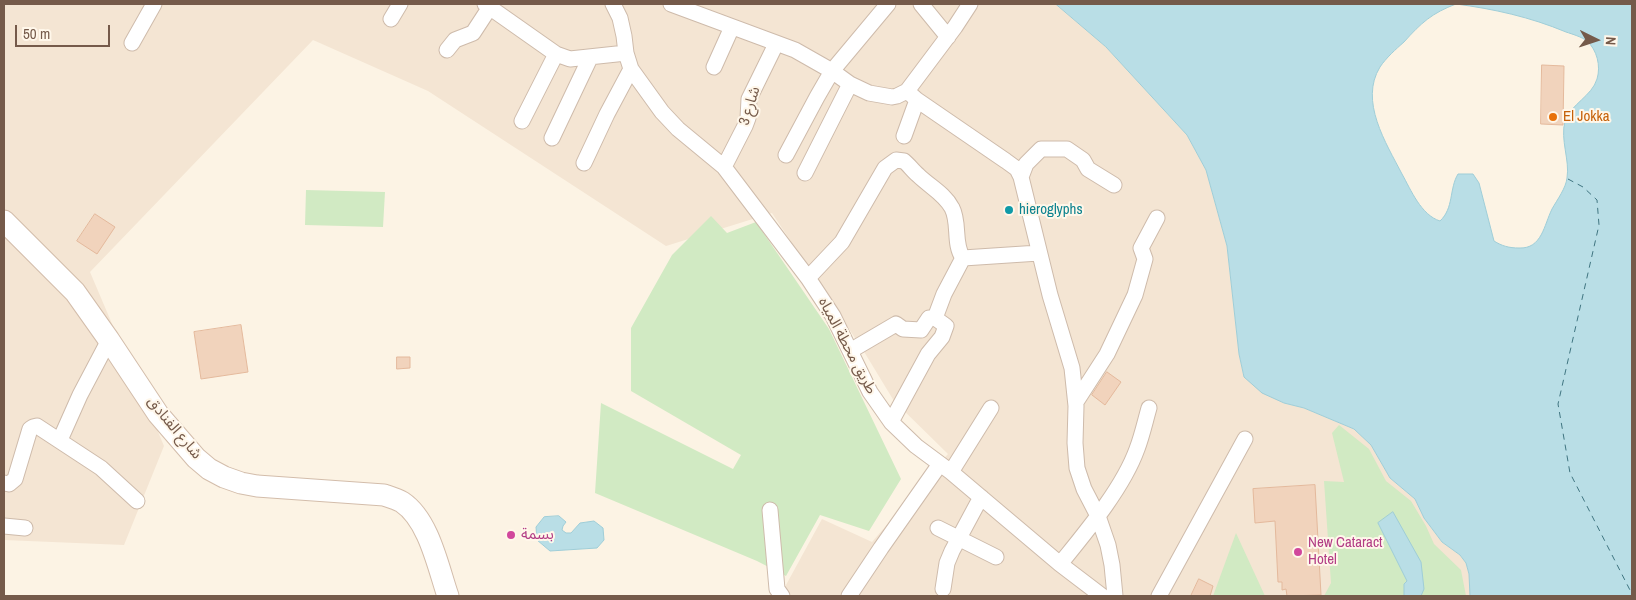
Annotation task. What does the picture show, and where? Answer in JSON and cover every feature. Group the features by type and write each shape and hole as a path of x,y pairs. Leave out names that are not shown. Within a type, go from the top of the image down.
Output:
{"street":[{"path":"132,43 154,4"},
{"path":"391,19 400,4"},
{"name":"طريق محطة المياه","path":"613,4 620,18 626,53 631,69 662,112 678,129 724,167 808,278 833,316 870,392 891,422 903,435 946,468 1060,564 1102,596"},
{"path":"671,4 795,50 832,71 850,84 869,93 884,97 912,96 1017,169 1021,177 1050,295 1072,368 1076,402 1075,443 1077,468 1084,489 1098,516 1111,558 1115,596"},
{"path":"786,155 832,71 888,4"},
{"path":"921,4 948,37"},
{"path":"904,136 912,96 970,4"},
{"path":"447,50 455,40 473,33 488,6 556,54 570,59 626,53"},
{"path":"714,67 732,27"},
{"name":"شارع 3","path":"724,167 748,118 749,99 776,44"},
{"path":"522,121 556,54"},
{"path":"552,138 590,58"},
{"path":"584,163 631,69"},
{"path":"805,173 850,84"},
{"path":"1021,177 1026,164 1041,149 1067,149 1083,160 1088,169 1114,185"},
{"path":"808,278 842,242 885,168 896,160 904,160 917,175 952,206 956,217 959,252 963,258"},
{"path":"1076,402 1107,354 1135,295 1145,259 1141,248 1157,218"},
{"name":"شارع الفنادق","path":"4,222 75,292 110,340 158,414 196,458 209,469 240,483 257,486 384,495 402,502 416,515 426,531 448,596"},
{"path":"963,258 1039,253"},
{"path":"935,318 944,294 963,258"},
{"path":"850,351 896,324 903,329 921,330 929,318 935,318 946,326 942,337 928,354 891,422"},
{"path":"60,440 80,395 110,340"},
{"path":"849,596 880,548 946,468 991,408"},
{"path":"1060,564 1098,516 1120,482 1137,450 1149,408"},
{"path":"4,483 13,482 16,479 30,429 33,426 37,426 101,468 137,502"},
{"path":"1159,596 1244,439"},
{"path":"943,589 947,563 981,497"},
{"path":"770,510 777,588 782,596"},
{"path":"4,526 25,528"},
{"path":"938,528 996,557"}],"shaded area":[{"path":"4,4 1056,4 1106,47 1187,135 1206,170 1227,246 1239,354 1244,377 1284,403 1304,408 1354,429 1371,445 1390,478 1415,499 1424,518 1442,542 1460,555 1466,563 1469,574 1470,596 780,596 822,519 872,542 948,454 894,401 863,350 772,213 666,246 428,91 313,40 90,272 164,446 124,545 4,540"}],"green space":[{"path":"306,190 385,192 383,227 305,225"},
{"path":"711,216 727,233 756,222 829,329 901,479 869,531 820,515 786,576 757,561 595,493 601,403 733,469 741,455 631,391 631,328 672,255"},
{"path":"1339,425 1369,449 1386,481 1411,501 1434,544 1461,570 1466,596 1324,596 1331,583 1324,481 1344,482 1332,433"},
{"path":"1236,533 1265,596 1213,596"}],"water":[{"path":"1056,4 1456,4 1632,4 1632,596 1470,596 1469,574 1466,563 1460,555 1442,542 1424,518 1415,499 1390,478 1371,445 1354,429 1262,393 1244,377 1239,354 1227,246 1206,170 1187,135 1106,47","holes":["1456,4 1525,18 1580,37 1587,41 1597,58 1599,69 1594,85 1565,121 1564,135 1568,171 1565,186 1552,209 1541,235 1533,245 1527,247 1509,247 1494,241 1479,183 1473,174 1458,174 1444,216 1440,221 1433,218 1422,208 1413,194 1377,122 1372,94 1374,80 1380,67 1422,24 1433,15"]},
{"path":"1393,512 1421,562 1424,589 1421,596 1404,596 1404,584 1407,581 1378,523"},
{"path":"559,516 566,522 562,530 566,533 571,533 580,523 594,521 603,528 604,540 597,548 550,551 537,540 536,527 544,517"}],"building":[{"path":"1542,65 1564,66 1563,125 1541,124"},
{"path":"95,214 115,227 97,254 77,241"},
{"path":"241,325 248,372 201,379 194,332"},
{"path":"397,357 410,357 410,368 397,369"},
{"path":"1107,372 1121,382 1105,405 1092,395"},
{"name":"New Cataract Hotel","path":"1315,485 1321,595 1287,596 1286,589 1282,590 1282,582 1278,582 1275,521 1255,523 1253,489"},
{"path":"1199,579 1213,586 1210,596 1191,596"}],"ferry route":[{"path":"1568,179 1583,187 1597,200 1599,225 1558,404 1570,473 1632,594"}],"place":[{"name":"El Jokka","path":"1553,117"},
{"name":"hieroglyphs","path":"1009,210"},
{"name":"بسمة","path":"511,535"},
{"name":"New Cataract Hotel","path":"1298,552"}]}
